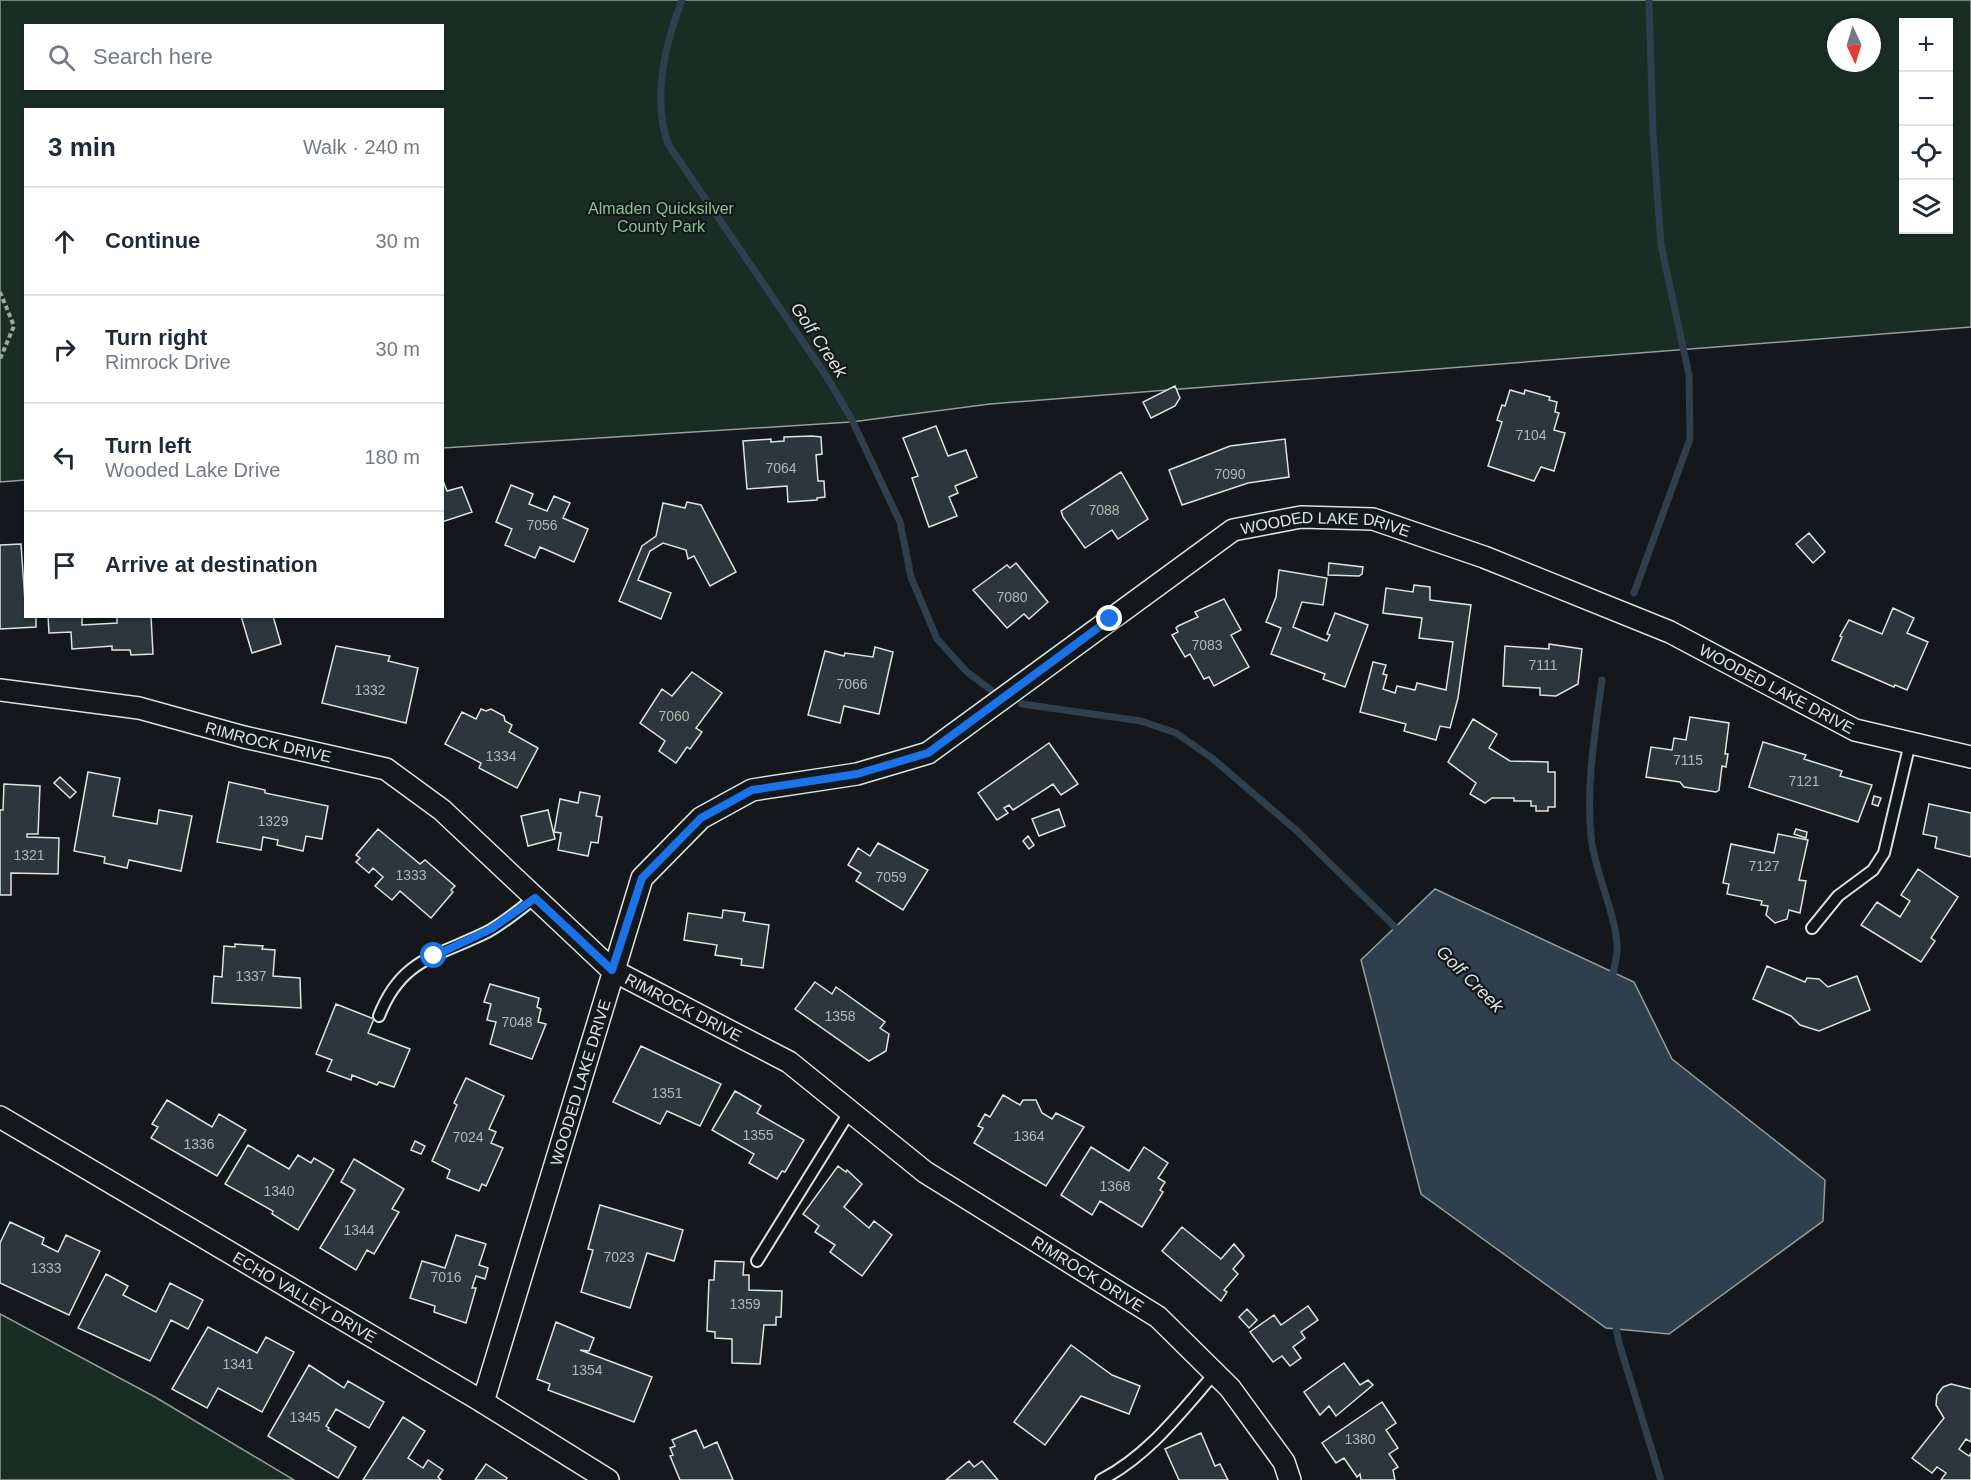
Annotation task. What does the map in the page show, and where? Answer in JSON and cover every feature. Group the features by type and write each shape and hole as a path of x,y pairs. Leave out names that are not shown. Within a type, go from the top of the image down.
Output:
{"street":[{"name":"WOODED LAKE DRIVE","path":"483,1402 612,970 642,878 701,818 752,790 857,774 928,753 1233,530 1301,517 1372,519 1484,557 1670,632 1855,730 1971,757"},
{"name":"RIMROCK DRIVE","path":"0,690 139,708 244,737 386,769 442,810 612,970 789,1062 926,1172 1158,1317 1230,1388 1284,1462 1290,1480"},
{"name":"ECHO VALLEY DRIVE","path":"0,1117 483,1402 608,1480"}],"lane":[{"path":"1812,928 1838,896 1873,870 1884,853 1910,743"},
{"path":"379,1016 387,997 404,973 491,929 535,898"},
{"path":"758,1261 850,1111"},
{"path":"1101,1480 1127,1465 1152,1444 1215,1373"}],"path":[{"path":"0,292 14,326 0,359"}],"green space":[{"name":"Almaden Quicksilver County Park","path":"0,0 1971,0 1971,327 990,404 851,422 444,448 444,108 24,108 24,480 0,482"},
{"path":"0,1314 155,1397 294,1480 0,1480"}],"water":[{"path":"1435,889 1634,982 1672,1059 1825,1180 1823,1221 1669,1334 1606,1328 1421,1194 1361,960"}],"building":[{"path":"1175,386 1180,398 1175,406 1151,418 1143,402"},
{"path":"1510,390 1524,394 1525,390 1550,397 1549,400 1557,402 1555,412 1559,413 1554,430 1565,433 1554,471 1541,467 1534,481 1488,466 1502,422 1497,420"},
{"path":"936,426 948,456 966,450 977,477 955,486 958,493 949,497 957,516 929,527 912,478 918,476 903,438"},
{"path":"784,437 821,437 822,454 816,455 818,481 824,481 825,497 817,498 817,500 788,502 787,486 747,489 743,441 771,439 771,442 784,441"},
{"path":"1285,439 1289,477 1248,483 1182,505 1169,470 1230,446"},
{"path":"1121,472 1148,519 1118,539 1112,530 1085,548 1061,511"},
{"path":"444,483 447,491 462,487 472,512 444,521"},
{"path":"511,485 533,494 529,504 547,511 554,496 570,503 563,518 588,529 574,562 540,547 535,558 505,545 512,529 496,522"},
{"path":"687,502 701,505 736,572 710,586 694,556 688,559 686,550 663,543 650,551 638,580 671,593 661,619 619,601 642,546 656,536 663,503 685,508"},
{"path":"1809,533 1825,552 1813,563 1796,544"},
{"path":"21,544 24,618 36,618 36,627 0,629 0,545"},
{"path":"1016,563 1048,602 1029,619 1024,614 1007,628 973,590 1007,565 1010,568"},
{"path":"1329,563 1363,567 1362,574 1359,576 1328,575"},
{"path":"1279,570 1327,578 1323,605 1302,602 1293,627 1327,641 1330,635 1327,634 1335,613 1368,625 1345,687 1323,679 1325,674 1271,654 1281,628 1266,622 1276,597"},
{"path":"1414,585 1430,587 1430,600 1471,605 1458,698 1450,728 1440,726 1436,740 1404,731 1406,724 1360,712 1373,662 1386,665 1383,674 1387,675 1383,689 1395,693 1397,686 1415,690 1417,683 1446,690 1453,642 1419,638 1422,618 1383,613 1386,588 1413,592"},
{"path":"1224,599 1241,630 1231,635 1249,667 1214,686 1209,677 1204,679 1190,654 1185,657 1172,635 1178,632 1176,628 1178,626 1198,617 1195,612"},
{"path":"1893,608 1914,618 1907,633 1928,642 1907,690 1895,685 1894,687 1832,660 1842,637 1840,636 1849,620 1882,634"},
{"path":"48,618 82,618 82,625 117,623 117,618 151,618 153,654 131,655 130,650 112,650 112,646 72,649 71,632 49,633"},
{"path":"242,618 274,618 281,644 252,653"},
{"path":"1549,644 1582,649 1578,684 1556,696 1540,695 1540,688 1503,686 1505,646 1549,649"},
{"path":"336,646 390,656 388,661 418,668 406,723 322,703"},
{"path":"875,647 893,652 879,714 844,706 840,723 808,715 825,651 844,656 845,653 873,657"},
{"path":"692,672 722,693 696,728 702,732 690,749 687,747 676,763 659,751 665,741 640,723 662,689 672,696"},
{"path":"481,709 486,711 491,709 504,716 505,721 512,725 509,732 538,748 517,788 479,768 481,763 445,744 462,712 476,719"},
{"path":"1690,717 1729,723 1725,754 1728,754 1726,767 1722,766 1719,790 1716,792 1684,787 1680,782 1646,777 1651,747 1672,750 1674,738 1686,740"},
{"path":"1473,719 1497,734 1489,748 1510,761 1548,762 1548,772 1555,772 1555,807 1548,807 1548,811 1536,811 1536,806 1531,806 1531,801 1492,798 1485,803 1470,794 1476,783 1448,762"},
{"path":"1763,742 1806,755 1804,759 1842,771 1840,776 1872,785 1858,822 1749,787"},
{"path":"1049,743 1078,784 1061,795 1053,784 1013,810 1009,805 1004,808 1008,813 997,820 978,793"},
{"path":"88,772 120,778 113,816 157,824 159,810 192,816 181,871 129,860 127,868 104,863 105,857 74,851"},
{"path":"60,777 76,792 70,798 54,783"},
{"path":"229,782 265,790 265,793 328,806 322,839 306,836 303,851 277,845 278,840 263,837 261,850 217,842"},
{"path":"4,784 40,786 38,834 27,834 27,837 59,838 58,874 11,873 11,895 0,895 0,810 3,810"},
{"path":"580,792 600,796 596,816 602,817 598,843 591,842 588,856 558,850 561,833 554,832 560,799 578,803"},
{"path":"1874,796 1881,798 1878,806 1872,804"},
{"path":"1929,804 1971,813 1971,857 1935,848 1937,837 1923,834"},
{"path":"1059,809 1065,826 1039,836 1032,819"},
{"path":"548,810 555,839 528,846 521,816"},
{"path":"378,829 420,864 425,860 455,886 451,890 453,892 431,918 400,891 392,900 375,886 383,877 373,868 369,873 356,862 360,858 356,855"},
{"path":"1796,829 1807,832 1806,838 1794,834"},
{"path":"1778,834 1808,840 1799,880 1806,881 1800,913 1789,910 1787,919 1775,923 1766,915 1768,906 1761,905 1762,901 1727,894 1729,884 1723,883 1731,844 1774,853"},
{"path":"1028,836 1034,845 1029,849 1023,841"},
{"path":"878,843 928,870 903,910 856,881 861,873 848,865 858,848 870,856"},
{"path":"1918,869 1958,897 1931,938 1935,941 1921,962 1861,925 1877,902 1900,917 1910,901 1901,895"},
{"path":"723,910 745,913 743,921 769,925 763,968 741,965 742,959 715,955 717,945 684,940 688,913 722,918"},
{"path":"235,944 263,946 262,949 275,950 273,976 300,978 301,1008 212,1003 214,976 222,977 224,946 235,947"},
{"path":"1767,966 1805,982 1807,978 1819,979 1828,987 1857,976 1870,1010 1819,1031 1800,1025 1791,1016 1753,999"},
{"path":"815,982 832,994 836,987 885,1022 880,1028 889,1034 886,1051 869,1061 795,1009"},
{"path":"490,984 539,998 537,1007 541,1009 538,1022 546,1024 532,1059 490,1044 496,1022 487,1020 491,1004 484,1002"},
{"path":"336,1004 374,1019 368,1033 410,1049 394,1087 379,1082 377,1085 352,1075 351,1080 327,1071 332,1060 316,1054"},
{"path":"641,1046 721,1084 700,1126 667,1111 660,1124 613,1102"},
{"path":"466,1078 504,1096 489,1129 496,1132 491,1143 503,1148 486,1186 482,1184 479,1191 447,1178 450,1170 432,1161 457,1105 454,1103"},
{"path":"735,1091 761,1106 757,1113 804,1140 785,1172 782,1171 777,1179 749,1163 754,1154 712,1130"},
{"path":"1003,1095 1020,1105 1023,1100 1036,1100 1042,1113 1052,1119 1056,1113 1084,1127 1046,1186 974,1143 983,1128 978,1126 985,1114 990,1117"},
{"path":"167,1100 212,1127 219,1114 246,1130 217,1176 151,1138 158,1127 152,1124"},
{"path":"415,1141 425,1146 421,1154 411,1150"},
{"path":"248,1145 289,1169 298,1155 311,1163 314,1158 334,1170 298,1230 272,1214 273,1211 225,1184"},
{"path":"1091,1147 1129,1171 1144,1147 1168,1163 1158,1178 1165,1182 1160,1190 1163,1192 1142,1227 1100,1201 1092,1215 1061,1195"},
{"path":"354,1159 404,1189 392,1209 399,1212 374,1254 367,1250 356,1270 320,1248 355,1190 341,1182"},
{"path":"838,1166 846,1172 847,1170 862,1184 844,1207 869,1228 874,1221 892,1235 862,1276 830,1252 835,1245 815,1232 819,1226 803,1214"},
{"path":"600,1205 683,1230 674,1261 647,1253 630,1308 581,1292 593,1250 588,1249"},
{"path":"10,1222 44,1238 42,1244 58,1252 66,1235 100,1251 69,1315 0,1283 0,1243"},
{"path":"1182,1227 1221,1259 1234,1244 1244,1256 1233,1269 1238,1274 1224,1290 1227,1292 1221,1301 1162,1251"},
{"path":"456,1235 486,1244 479,1265 488,1268 485,1279 476,1276 472,1288 476,1288 466,1323 434,1312 435,1306 410,1298 422,1261 445,1268"},
{"path":"715,1261 744,1262 743,1275 749,1275 749,1290 782,1291 781,1317 776,1317 776,1325 764,1325 760,1364 732,1363 732,1339 715,1338 715,1332 707,1331 709,1280 714,1280"},
{"path":"106,1274 128,1286 123,1295 156,1312 170,1283 203,1300 188,1329 171,1320 150,1361 78,1328"},
{"path":"1308,1306 1318,1320 1301,1332 1305,1338 1293,1347 1301,1358 1290,1366 1282,1356 1273,1362 1250,1332 1274,1315 1281,1325"},
{"path":"1247,1309 1257,1320 1249,1328 1239,1317"},
{"path":"556,1322 594,1338 589,1351 580,1350 652,1377 634,1422 548,1390 550,1384 537,1379"},
{"path":"208,1327 257,1353 266,1337 294,1352 262,1412 218,1388 207,1408 172,1389"},
{"path":"1071,1345 1112,1375 1140,1386 1129,1414 1081,1396 1045,1445 1014,1422"},
{"path":"1344,1363 1360,1385 1368,1380 1373,1385 1336,1416 1329,1406 1320,1415 1304,1392"},
{"path":"309,1365 344,1388 348,1381 384,1402 369,1428 336,1409 326,1426 328,1430 356,1447 338,1478 268,1436"},
{"path":"1951,1384 1971,1389 1971,1442 1966,1439 1959,1449 1969,1456 1971,1453 1971,1480 1941,1480 1946,1473 1937,1467 1932,1473 1912,1458 1944,1418 1936,1405 1937,1395 1943,1387"},
{"path":"1382,1402 1396,1423 1386,1430 1398,1448 1389,1454 1398,1467 1393,1470 1395,1480 1361,1480 1360,1474 1357,1477 1344,1458 1336,1463 1322,1443"},
{"path":"403,1417 425,1431 408,1458 423,1468 428,1460 443,1470 438,1477 441,1480 363,1480"},
{"path":"696,1430 704,1448 717,1442 733,1480 680,1480 670,1456 673,1455 670,1448 675,1446 672,1440"},
{"path":"1201,1433 1215,1466 1220,1464 1228,1480 1179,1480 1165,1449"},
{"path":"969,1461 974,1467 982,1461 998,1480 946,1480"},
{"path":"486,1464 507,1478 506,1480 475,1480"}],"waterway":[{"name":"Golf Creek","path":"682,0 670,35 661,90 663,126 668,144 825,374 851,418 900,522 911,577 937,639 967,672 991,690"},
{"path":"1634,593 1690,439 1689,375 1661,245 1653,133 1649,0"},
{"path":"1602,680 1592,758 1590,816 1593,850 1617,939 1612,979"},
{"name":"Golf Creek","path":"1022,704 1141,721 1176,733 1212,758 1297,831 1402,934"},
{"name":"Golf Creek","path":"1615,1321 1619,1343 1661,1480"}],"route":[{"path":"434,956 491,929 535,898 612,970 642,878 701,818 752,790 857,774 928,753 1110,619"}]}
